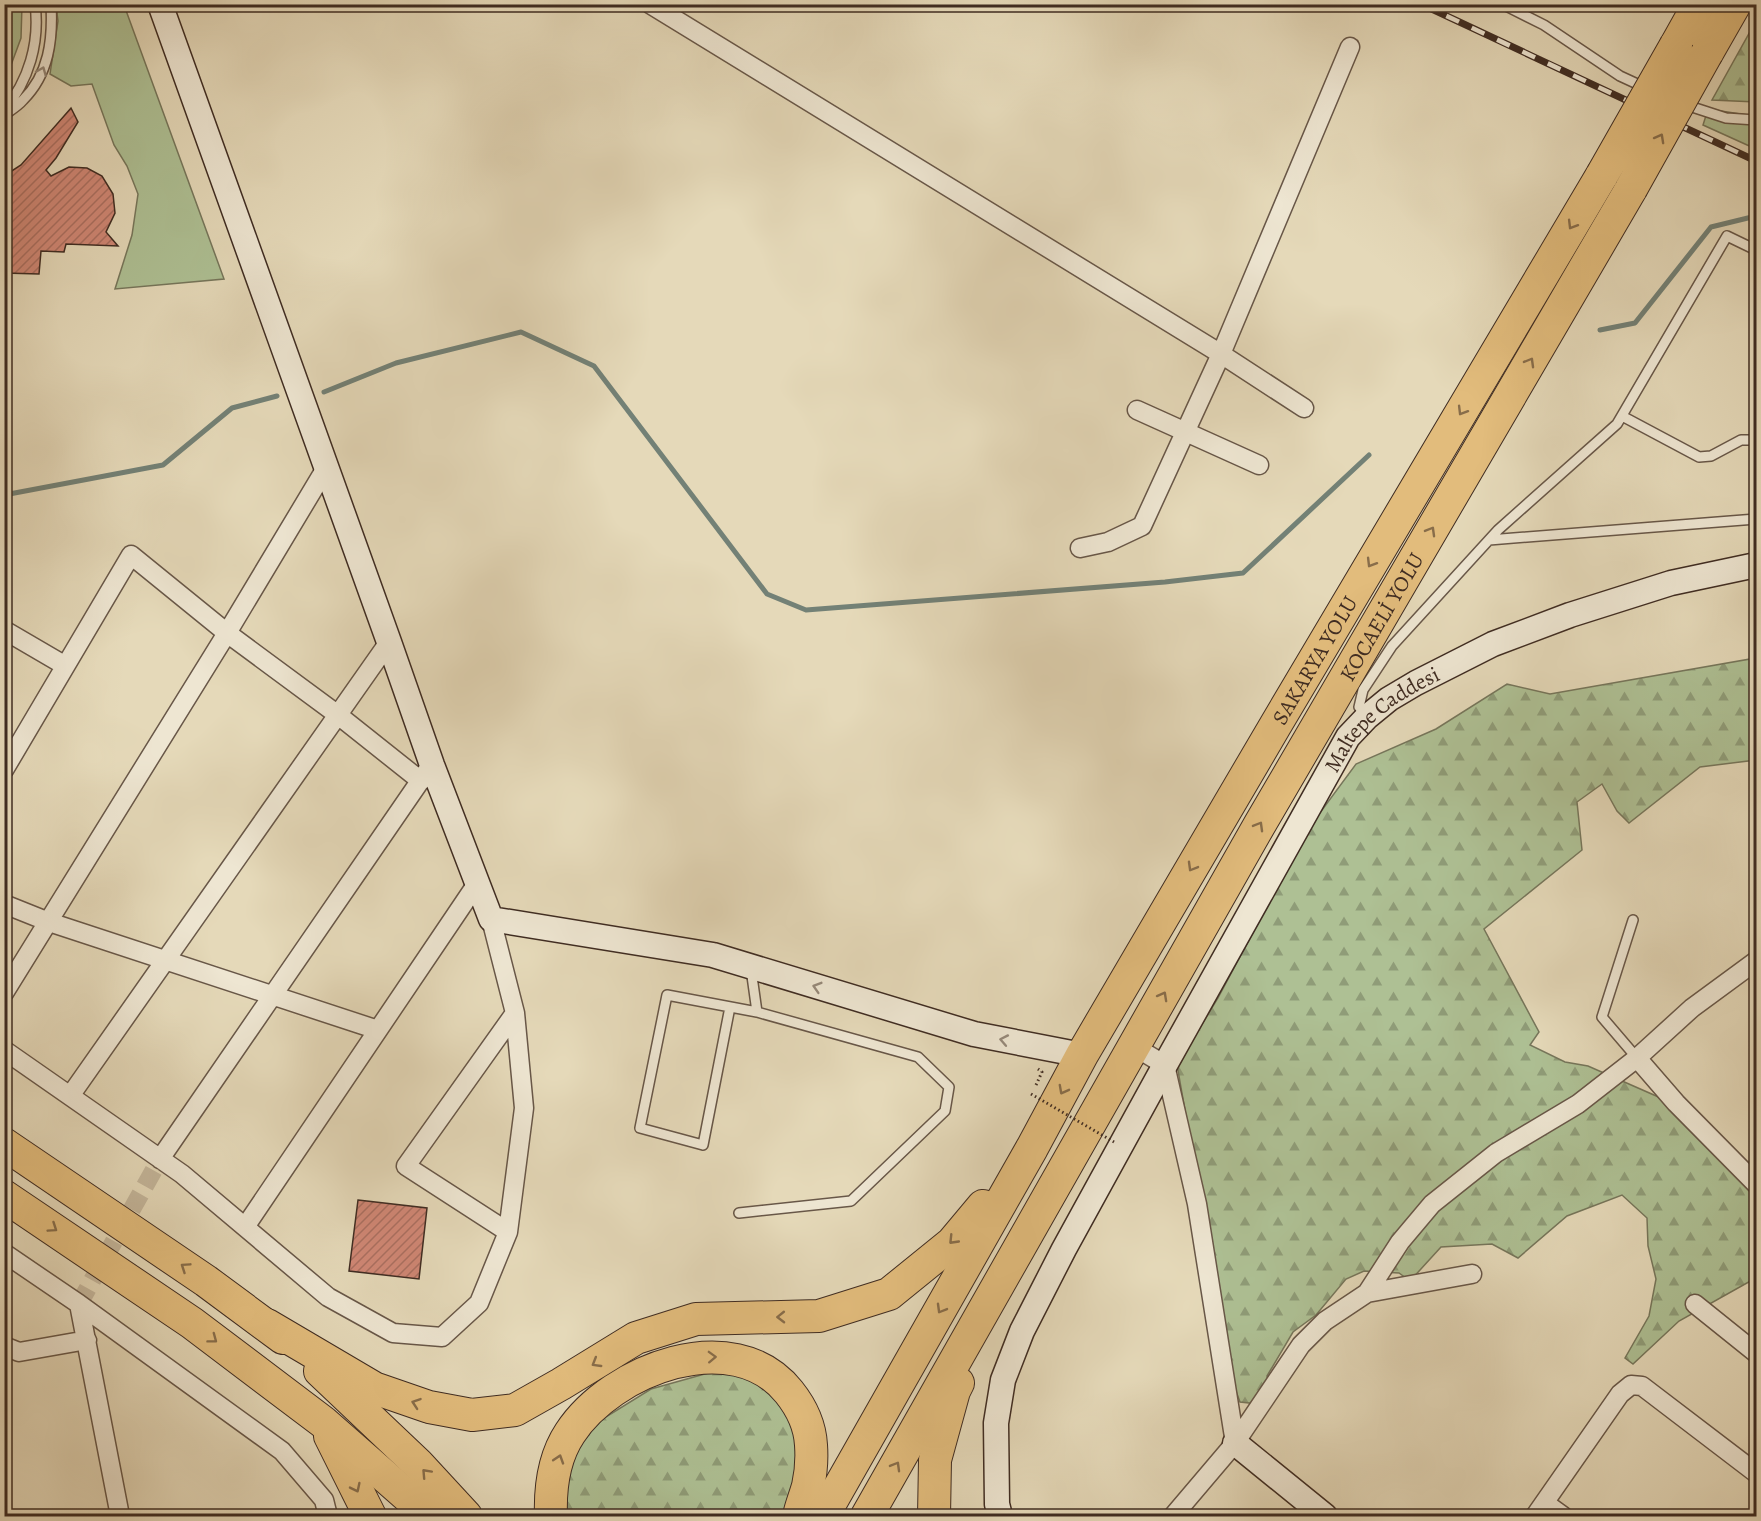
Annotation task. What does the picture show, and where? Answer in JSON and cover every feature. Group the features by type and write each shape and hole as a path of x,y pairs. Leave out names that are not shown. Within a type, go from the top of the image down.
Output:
{"highway":[{"name":"SAKARYA YOLU","path":"1032,1148 1082,1055 1602,175 1699,4"},
{"name":"KOCAELİ YOLU","path":"1134,1047 1260,824 1631,189 1734,4"},
{"path":"867,1516 1134,1047"},
{"path":"934,1516 935,1461 954,1391 1134,1047"},
{"path":"4,1144 267,1325 320,1370 418,1464 466,1516"},
{"path":"267,1325 374,1388 429,1407 472,1415 515,1410 636,1338 696,1319 819,1316 889,1294 952,1243 1032,1148"},
{"path":"823,1516 1032,1148"},
{"path":"4,1196 192,1323 323,1422 427,1516"},
{"path":"551,1516 552,1484 561,1450 569,1434 593,1407 624,1384 661,1367 703,1357 724,1357 745,1361 765,1371 783,1385 798,1403 807,1423 811,1445 810,1477 799,1516"},
{"path":"323,1422 370,1516"}],"street":[{"path":"4,1050 182,1174 328,1297 393,1333 442,1336 479,1304 508,1232 524,1108 515,1013 491,919 426,773 389,642 160,4"},
{"path":"650,4 1221,354 1304,408"},
{"path":"1080,548 1108,542 1142,526 1221,354 1350,47"},
{"path":"1137,410 1259,465"},
{"path":"4,993 326,468"},
{"path":"5,769 64,665 131,555 226,633 338,715 426,773"},
{"name":"Maltepe Caddesi","path":"1000,1516 997,1504 996,1423 1003,1380 1022,1331 1064,1249 1348,737 1389,699 1493,644 1570,615 1671,583 1756,565"},
{"path":"4,630 64,665"},
{"path":"70,1096 389,642"},
{"path":"160,1159 426,773"},
{"path":"245,1227 476,885"},
{"path":"4,904 48,922 378,1030"},
{"path":"491,919 713,955 974,1034 1082,1055"},
{"path":"1173,1516 1235,1443 1301,1345 1325,1321 1367,1293 1400,1242 1432,1204 1496,1153 1578,1104 1637,1058 1692,1008 1756,962"},
{"path":"508,1232 406,1166 515,1013"},
{"path":"1134,1047 1165,1065 1197,1203 1235,1443 1325,1516"},
{"path":"1637,1058 1676,1103 1756,1184"},
{"path":"4,1253 79,1304 282,1451 324,1500 328,1516"},
{"path":"1367,1293 1472,1274"},
{"path":"79,1304 120,1516"},
{"path":"1695,1304 1756,1353"},
{"path":"4,1346 19,1352 87,1340"},
{"path":"1563,1516 1540,1510 1620,1394 1631,1385 1642,1386 1756,1473"}],"lane":[{"path":"4,110 22,84 31,62 36,37 35,4"},
{"path":"4,115 22,102 37,82 48,57 52,29 51,4"},
{"path":"1502,4 1544,25 1620,76 1661,94"},
{"path":"1671,99 1726,118 1756,120"},
{"path":"1367,717 1359,707 1363,690 1392,646 1498,530 1617,424 1727,236 1756,250"},
{"path":"1622,416 1699,457 1711,456 1741,440 1756,440"},
{"path":"1489,540 1756,519"},
{"path":"1633,920 1602,1017 1637,1058"},
{"path":"751,967 757,1012"},
{"path":"730,1007 703,1145 640,1128 667,995 757,1012 918,1058 949,1087 945,1111 851,1201 739,1213"}],"path":[{"path":"1031,1094 1114,1142"}],"green space":[{"path":"5,4 22,5 21,38 5,79"},
{"path":"56,5 124,5 224,279 115,289 132,235 138,194 127,166 114,145 92,84 71,86 50,74 58,21"},
{"path":"1756,21 1756,102 1712,100"},
{"path":"1708,109 1756,115 1756,149 1703,125"},
{"path":"1756,658 1756,760 1700,767 1629,823 1617,811 1602,784 1577,802 1582,850 1484,929 1539,1032 1530,1045 1565,1062 1588,1066 1663,1099 1756,1181 1756,1281 1754,1279 1679,1321 1633,1364 1625,1358 1649,1316 1656,1279 1648,1246 1647,1218 1622,1195 1567,1216 1518,1258 1492,1244 1441,1247 1410,1281 1399,1273 1364,1271 1346,1279 1316,1315 1293,1332 1267,1376 1269,1387 1258,1404 1240,1402 1233,1383 1177,1065 1218,998 1308,829 1356,764 1436,729 1507,684 1550,694"},
{"path":"719,1370 769,1385 796,1427 798,1474 792,1516 564,1516 571,1457 596,1423 651,1389"}],"building":[{"path":"71,108 78,122 46,170 51,176 69,167 87,168 102,176 113,194 115,213 106,232 118,246 66,244 64,252 41,251 39,274 4,273 4,176 21,165"},
{"path":"358,1200 427,1208 419,1279 349,1271"}],"waterway":[{"path":"1600,330 1635,323 1711,227 1756,216"},
{"path":"324,392 396,363 521,332 594,366 767,594 806,610 1165,582 1243,573 1369,455"},
{"path":"4,495 163,465 232,408 277,396"}],"tunnel":[{"path":"79,1304 160,1159"}],"railway":[{"path":"1421,4 1756,161"}]}
